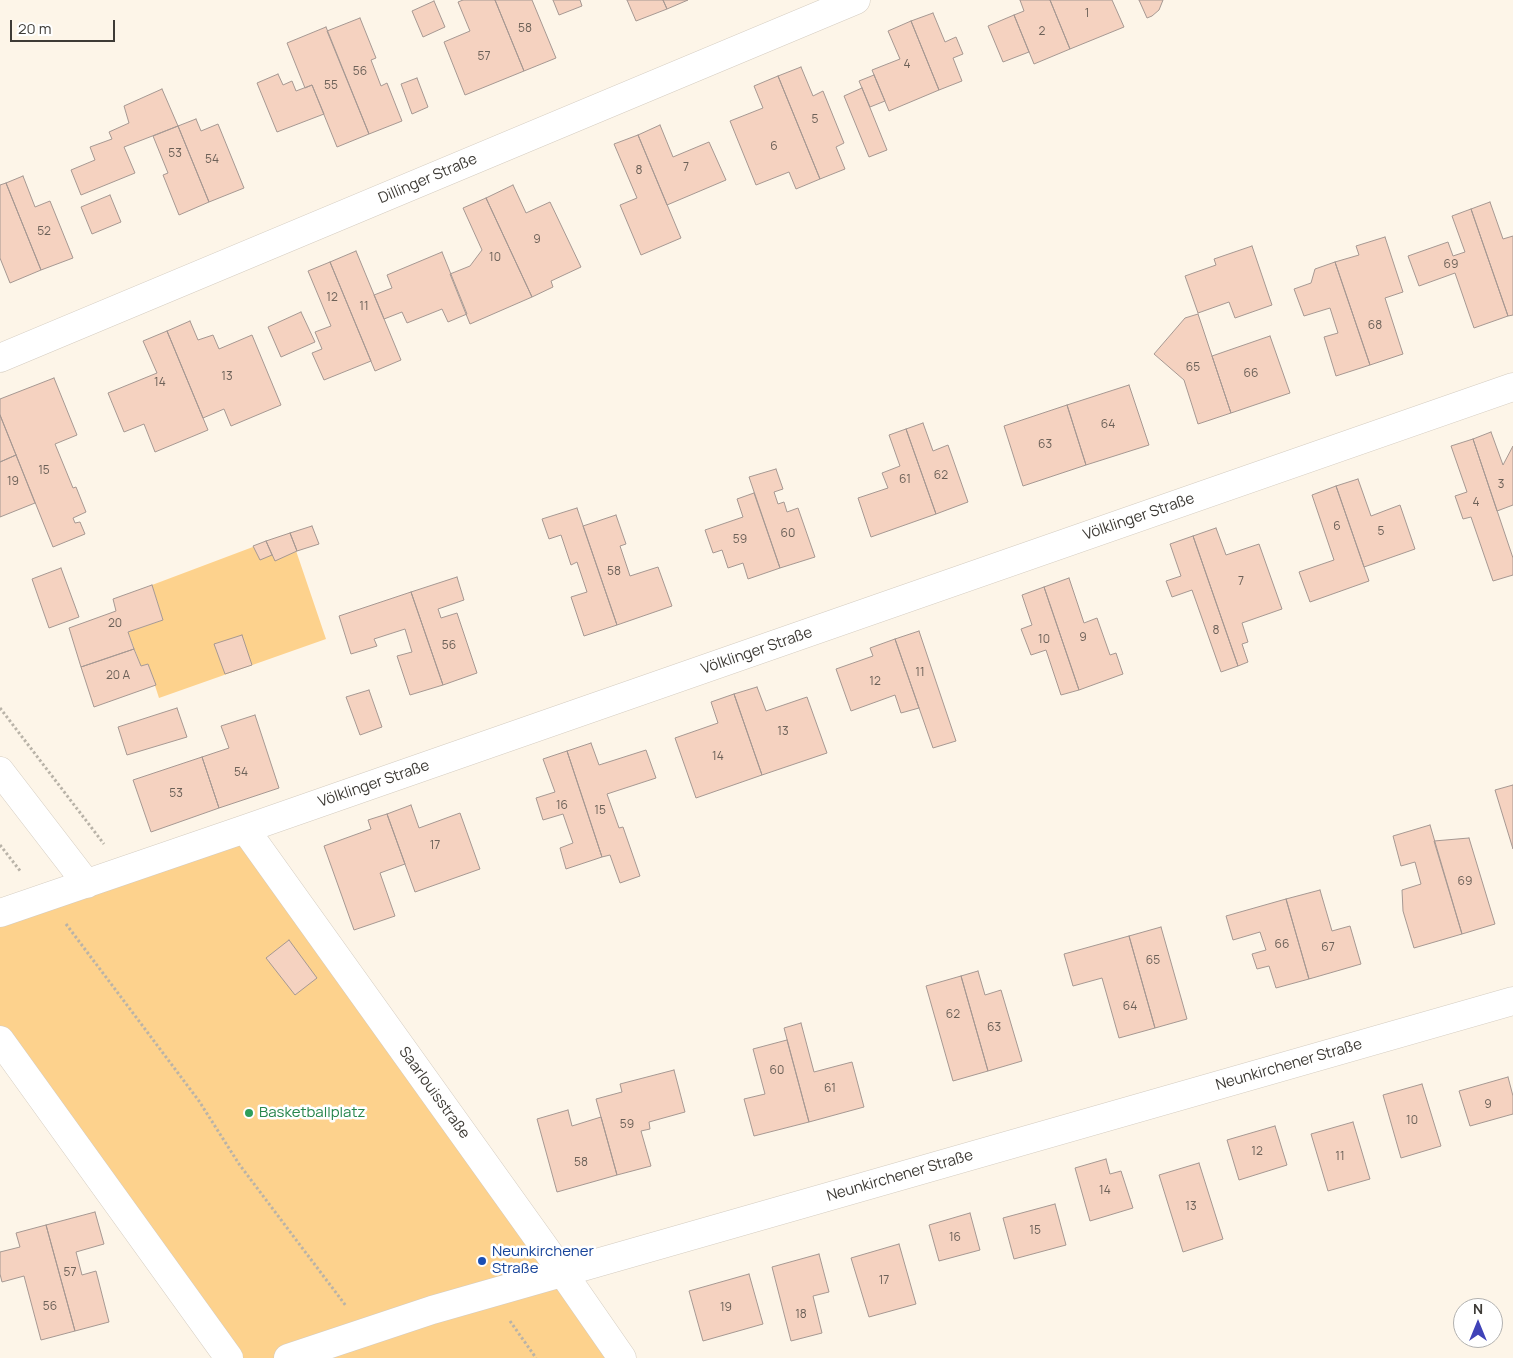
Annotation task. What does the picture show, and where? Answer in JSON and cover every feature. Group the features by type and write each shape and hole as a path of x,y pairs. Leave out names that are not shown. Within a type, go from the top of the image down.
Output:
{"street":[{"name":"Dillinger Straße","path":"0,358 856,0"},
{"name":"Völklinger Straße","path":"0,913 245,830 1513,387"},
{"path":"0,771 87,884"},
{"name":"Saarlouisstraße","path":"245,830 564,1272 622,1358"},
{"name":"Neunkirchener Straße","path":"288,1358 432,1310 1513,1001"},
{"path":"0,1040 229,1358"}],"path":[{"path":"0,708 124,870"},
{"path":"46,898 199,1101 239,1164 366,1332"},
{"path":"491,1294 536,1358"}],"shaded area":[{"path":"290,533 326,639 159,698 148,664 141,666 128,632 163,620 152,585"},
{"path":"245,829 622,1358 229,1358 0,1040 0,912"}],"building":[{"path":"463,0 495,0 524,71 465,95 444,42 470,31 458,2"},
{"path":"495,0 532,0 556,58 524,71"},
{"path":"553,0 580,0 582,6 559,15"},
{"path":"627,0 663,0 667,9 636,21"},
{"path":"663,0 688,0 667,9"},
{"path":"1020,0 1050,0 1070,49 1034,64 1014,15 1024,11"},
{"path":"1050,0 1112,0 1124,27 1070,49"},
{"path":"1139,0 1163,0 1159,10 1147,18"},
{"path":"434,1 445,27 423,37 412,11"},
{"path":"933,13 945,42 956,37 963,54 953,58 962,81 939,90 911,21"},
{"path":"1014,15 1029,52 1003,62 988,26"},
{"path":"360,18 376,58 371,60 381,86 387,83 402,121 369,134 327,31"},
{"path":"911,21 939,90 889,111 872,70 900,59 888,31"},
{"path":"326,27 369,134 337,147 312,85 305,88 287,43"},
{"path":"801,67 813,96 823,91 844,143 836,147 845,169 820,179 778,76"},
{"path":"278,74 283,85 292,81 296,91 312,85 324,114 277,132 257,83"},
{"path":"874,75 885,101 870,107 859,81"},
{"path":"778,76 820,179 796,189 789,172 756,185 730,121 763,108 754,86"},
{"path":"417,78 428,107 412,114 401,84"},
{"path":"862,88 887,150 869,157 844,96"},
{"path":"162,89 178,126 124,147 135,173 81,195 71,170 95,160 90,147 112,139 109,132 129,123 124,106"},
{"path":"196,119 201,131 218,124 244,188 209,202 178,126"},
{"path":"660,125 673,157 709,142 726,180 667,205 638,135"},
{"path":"178,126 209,202 179,215 163,175 168,173 153,136"},
{"path":"638,135 681,238 641,255 620,205 637,198 614,144"},
{"path":"23,176 35,207 50,201 73,258 41,270 6,183"},
{"path":"6,183 41,270 10,283 0,258 0,185"},
{"path":"513,185 526,213 550,202 581,267 551,281 553,287 532,297 486,198"},
{"path":"110,195 121,222 92,234 81,207"},
{"path":"486,198 532,297 470,324 450,274 470,266 482,250 463,208"},
{"path":"1490,202 1503,239 1513,236 1513,315 1508,316 1471,209"},
{"path":"1471,209 1508,316 1474,328 1455,273 1419,286 1408,256 1448,242 1453,256 1465,252 1452,216"},
{"path":"1385,237 1403,292 1385,298 1403,354 1370,365 1335,262 1359,255 1356,246"},
{"path":"1252,246 1272,305 1235,318 1229,302 1198,313 1185,276 1216,265 1214,259"},
{"path":"356,251 401,360 375,371 330,262"},
{"path":"442,252 467,314 448,322 442,309 407,323 402,312 384,319 374,295 392,288 387,275"},
{"path":"330,262 371,361 324,380 312,353 322,349 315,332 331,326 308,271"},
{"path":"1335,262 1370,365 1336,376 1324,337 1338,333 1330,308 1304,316 1294,289 1311,283 1315,269"},
{"path":"301,312 315,342 281,357 268,327"},
{"path":"1198,314 1231,413 1198,424 1184,380 1154,354 1185,318"},
{"path":"190,321 198,340 213,335 219,349 252,335 281,405 231,426 224,409 203,418 167,331"},
{"path":"167,331 208,430 155,452 144,424 124,432 108,393 157,373 143,341"},
{"path":"1270,336 1290,393 1231,413 1212,356"},
{"path":"54,378 77,435 55,444 73,488 76,487 86,512 73,518 75,523 80,522 85,534 53,547 0,415 0,399"},
{"path":"1129,385 1149,445 1086,465 1067,405"},
{"path":"1067,405 1086,465 1023,486 1004,426"},
{"path":"0,415 16,455 0,462"},
{"path":"923,423 933,451 948,445 968,502 936,514 906,429"},
{"path":"906,429 936,514 871,537 858,498 888,488 882,473 900,466 889,435"},
{"path":"1491,432 1503,465 1513,446 1513,505 1497,511 1473,439"},
{"path":"1473,439 1513,558 1513,575 1493,581 1471,517 1463,519 1455,496 1467,492 1451,446"},
{"path":"16,455 35,503 0,517 0,462"},
{"path":"776,469 783,489 774,492 778,504 784,502 787,512 798,508 815,557 780,568 749,477"},
{"path":"1358,479 1371,516 1400,505 1415,549 1364,567 1336,486"},
{"path":"1336,486 1369,581 1310,602 1299,572 1334,560 1312,495"},
{"path":"754,493 780,568 748,579 743,563 728,568 722,550 713,553 705,530 743,517 737,499"},
{"path":"577,508 617,625 584,636 571,597 587,592 577,562 571,565 561,535 549,539 542,519"},
{"path":"616,515 626,544 620,546 630,576 658,567 672,606 617,625 583,526"},
{"path":"312,526 319,544 297,551 290,533"},
{"path":"1216,528 1226,555 1259,544 1282,609 1242,623 1248,642 1242,644 1248,662 1238,666 1193,536"},
{"path":"290,533 297,551 275,561 266,541"},
{"path":"1193,536 1238,666 1221,672 1192,590 1172,597 1166,581 1181,576 1170,544"},
{"path":"266,541 272,555 260,560 253,546"},
{"path":"61,568 79,617 49,628 32,579"},
{"path":"457,577 464,600 438,609 441,618 457,613 477,673 443,685 411,592"},
{"path":"1069,578 1084,623 1097,618 1110,655 1116,653 1123,674 1079,690 1044,587"},
{"path":"152,585 163,620 128,632 134,649 81,667 69,628 116,611 113,599"},
{"path":"1044,587 1079,690 1061,695 1046,650 1031,655 1021,629 1032,625 1022,595"},
{"path":"411,592 443,685 410,695 397,656 412,652 405,629 374,639 377,646 351,654 339,616"},
{"path":"919,631 956,741 933,748 895,639"},
{"path":"242,635 252,665 225,674 214,644"},
{"path":"895,639 919,708 901,713 895,695 851,711 836,669 873,656 870,648"},
{"path":"134,649 141,666 148,664 156,685 94,707 81,667"},
{"path":"757,687 766,711 807,697 827,753 762,775 734,694"},
{"path":"369,690 382,727 360,735 346,697"},
{"path":"734,694 762,775 696,798 675,738 718,723 711,702"},
{"path":"177,708 187,737 127,755 118,727"},
{"path":"255,715 279,788 219,808 202,757 229,748 221,726"},
{"path":"591,743 599,765 646,750 656,778 607,794 619,828 623,827 640,876 620,883 610,855 602,857 567,751"},
{"path":"567,751 602,857 566,869 560,848 573,843 563,814 543,820 536,798 555,792 543,759"},
{"path":"202,757 219,808 151,832 133,780"},
{"path":"1513,785 1513,849 1495,790"},
{"path":"411,805 419,828 460,813 480,869 415,892 387,814"},
{"path":"387,814 405,864 380,873 395,916 354,930 324,846 371,829 368,820"},
{"path":"1430,825 1462,934 1414,948 1403,911 1402,890 1421,884 1415,862 1401,866 1393,836"},
{"path":"1469,838 1495,924 1462,934 1434,841"},
{"path":"1320,890 1332,931 1350,926 1361,964 1309,979 1286,899"},
{"path":"1286,899 1309,979 1276,988 1269,966 1257,969 1252,954 1266,950 1260,932 1233,940 1226,916"},
{"path":"1161,927 1187,1019 1155,1028 1129,936"},
{"path":"1129,936 1155,1028 1119,1038 1102,978 1073,986 1064,954"},
{"path":"289,940 317,978 295,995 266,958"},
{"path":"978,971 985,995 1001,990 1022,1061 988,1071 961,976"},
{"path":"961,976 988,1071 953,1081 926,986"},
{"path":"801,1023 814,1072 852,1062 864,1107 809,1122 784,1028"},
{"path":"787,1040 809,1122 754,1136 744,1099 765,1094 753,1049"},
{"path":"674,1070 685,1112 649,1122 650,1129 641,1131 651,1166 617,1175 596,1099 622,1092 620,1084"},
{"path":"1508,1077 1513,1096 1513,1114 1470,1126 1459,1091"},
{"path":"1422,1084 1441,1146 1401,1158 1383,1095"},
{"path":"568,1110 572,1126 601,1117 617,1175 557,1192 537,1119"},
{"path":"1353,1122 1370,1179 1328,1191 1311,1134"},
{"path":"1275,1126 1287,1165 1239,1180 1227,1140"},
{"path":"1106,1159 1110,1174 1121,1171 1133,1208 1090,1221 1075,1168"},
{"path":"1199,1163 1223,1239 1183,1252 1159,1175"},
{"path":"1055,1204 1066,1245 1014,1259 1003,1218"},
{"path":"95,1212 104,1244 76,1252 82,1275 96,1271 109,1322 75,1331 46,1225"},
{"path":"970,1213 980,1250 939,1261 929,1225"},
{"path":"46,1225 75,1331 41,1340 24,1276 2,1282 0,1252 20,1247 16,1233"},
{"path":"899,1244 916,1304 869,1317 851,1258"},
{"path":"819,1254 829,1292 813,1296 822,1333 791,1341 772,1267"},
{"path":"749,1274 763,1324 703,1341 689,1291"}],"place":[{"name":"Basketballplatz","path":"249,1113"},
{"name":"Neunkirchener Straße","path":"482,1261"}]}
